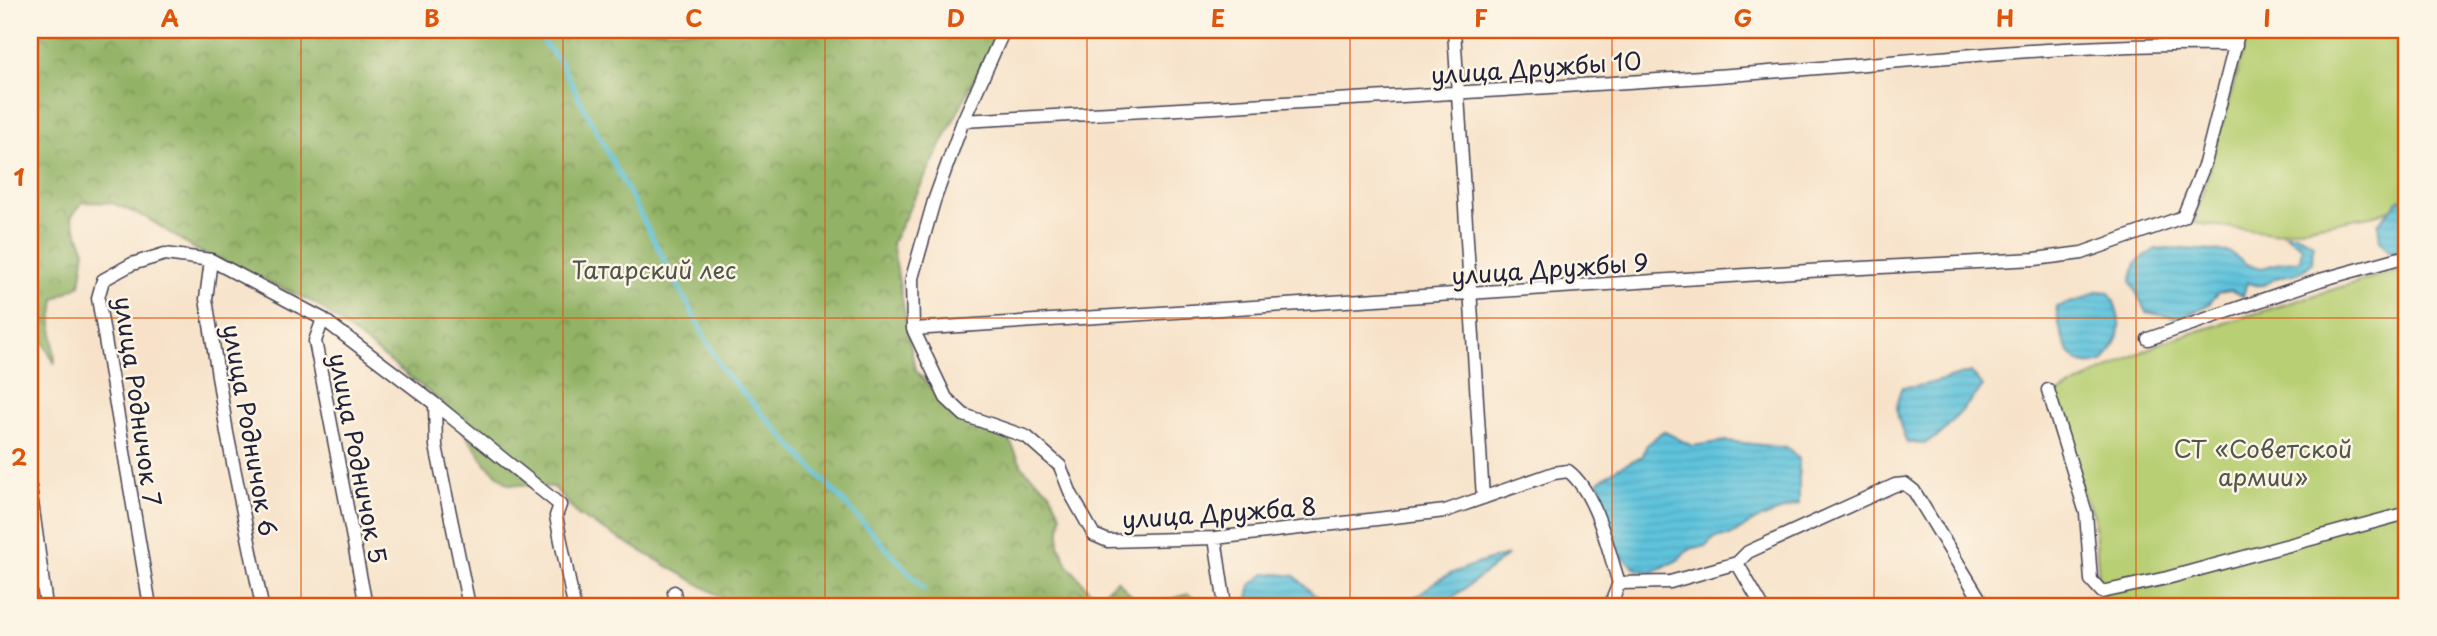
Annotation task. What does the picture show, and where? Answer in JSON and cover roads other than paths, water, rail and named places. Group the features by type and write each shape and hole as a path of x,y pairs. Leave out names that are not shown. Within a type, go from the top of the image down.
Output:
{"street":[{"name":"улица Дружба 8","path":"1003,30 963,121 934,201 912,278 913,329 946,398 964,415 1027,437 1060,466 1071,494 1094,535 1108,541 1214,538 1445,511 1553,473 1568,471 1579,479 1588,492 1619,583"},
{"path":"1454,30 1483,498"},
{"path":"2236,45 2239,30"},
{"name":"улица Дружбы 10","path":"963,121 1458,94 2068,48 2236,45"},
{"name":"улица Дружбы 9","path":"913,329 1824,270 2035,259 2082,253 2183,216 2204,163 2236,45"},
{"name":"улица Родничок 7","path":"150,606 98,298 103,279 132,264 165,254 211,260 323,319 435,404 560,505 556,516 574,606"},
{"path":"2148,339 2320,280 2407,256"},
{"name":"улица Родничок 6","path":"211,260 206,299 227,433 262,606"},
{"name":"улица Родничок 5","path":"323,319 315,341 366,606"},
{"path":"2048,390 2086,513 2091,580 2102,592 2166,578 2407,513"},
{"path":"435,404 436,446 469,606"},
{"path":"1610,606 1619,583 1670,582 1737,563 1748,552 1895,485 1905,484 1914,491 1984,606"},
{"path":"30,487 46,606"},
{"path":"1214,538 1225,606"},
{"path":"1737,563 1762,606"},
{"path":"674,592 677,606"}],"water":[{"path":"2407,199 2407,248 2390,253 2380,240 2378,224 2399,200"},
{"path":"2284,234 2296,234 2313,243 2312,263 2299,273 2278,277 2263,285 2247,282 2243,296 2231,290 2219,292 2209,304 2180,319 2146,312 2131,282 2136,262 2156,249 2229,252 2246,264 2262,268 2300,261 2302,247"},
{"path":"2098,291 2109,292 2114,302 2119,320 2118,336 2103,362 2086,364 2078,361 2067,349 2056,307 2083,299"},
{"path":"1971,372 1983,387 1940,435 1925,443 1907,443 1897,408 1902,387 1924,385"},
{"path":"1663,431 1692,446 1726,441 1788,448 1799,459 1799,504 1756,520 1730,536 1716,537 1706,546 1693,548 1680,559 1653,572 1638,570 1622,557 1611,534 1599,481 1619,467 1643,456 1646,446"},
{"path":"1508,555 1442,606 1399,606 1403,599 1420,594 1448,575"},
{"path":"1266,573 1295,576 1325,606 1246,606 1251,585"}],"waterway":[{"path":"533,30 560,62 723,371 924,589"}],"park label":[{"name":"Татарский лес","path":"654,269"},
{"name":"СТ «Советской армии»","path":"2263,462"}]}
